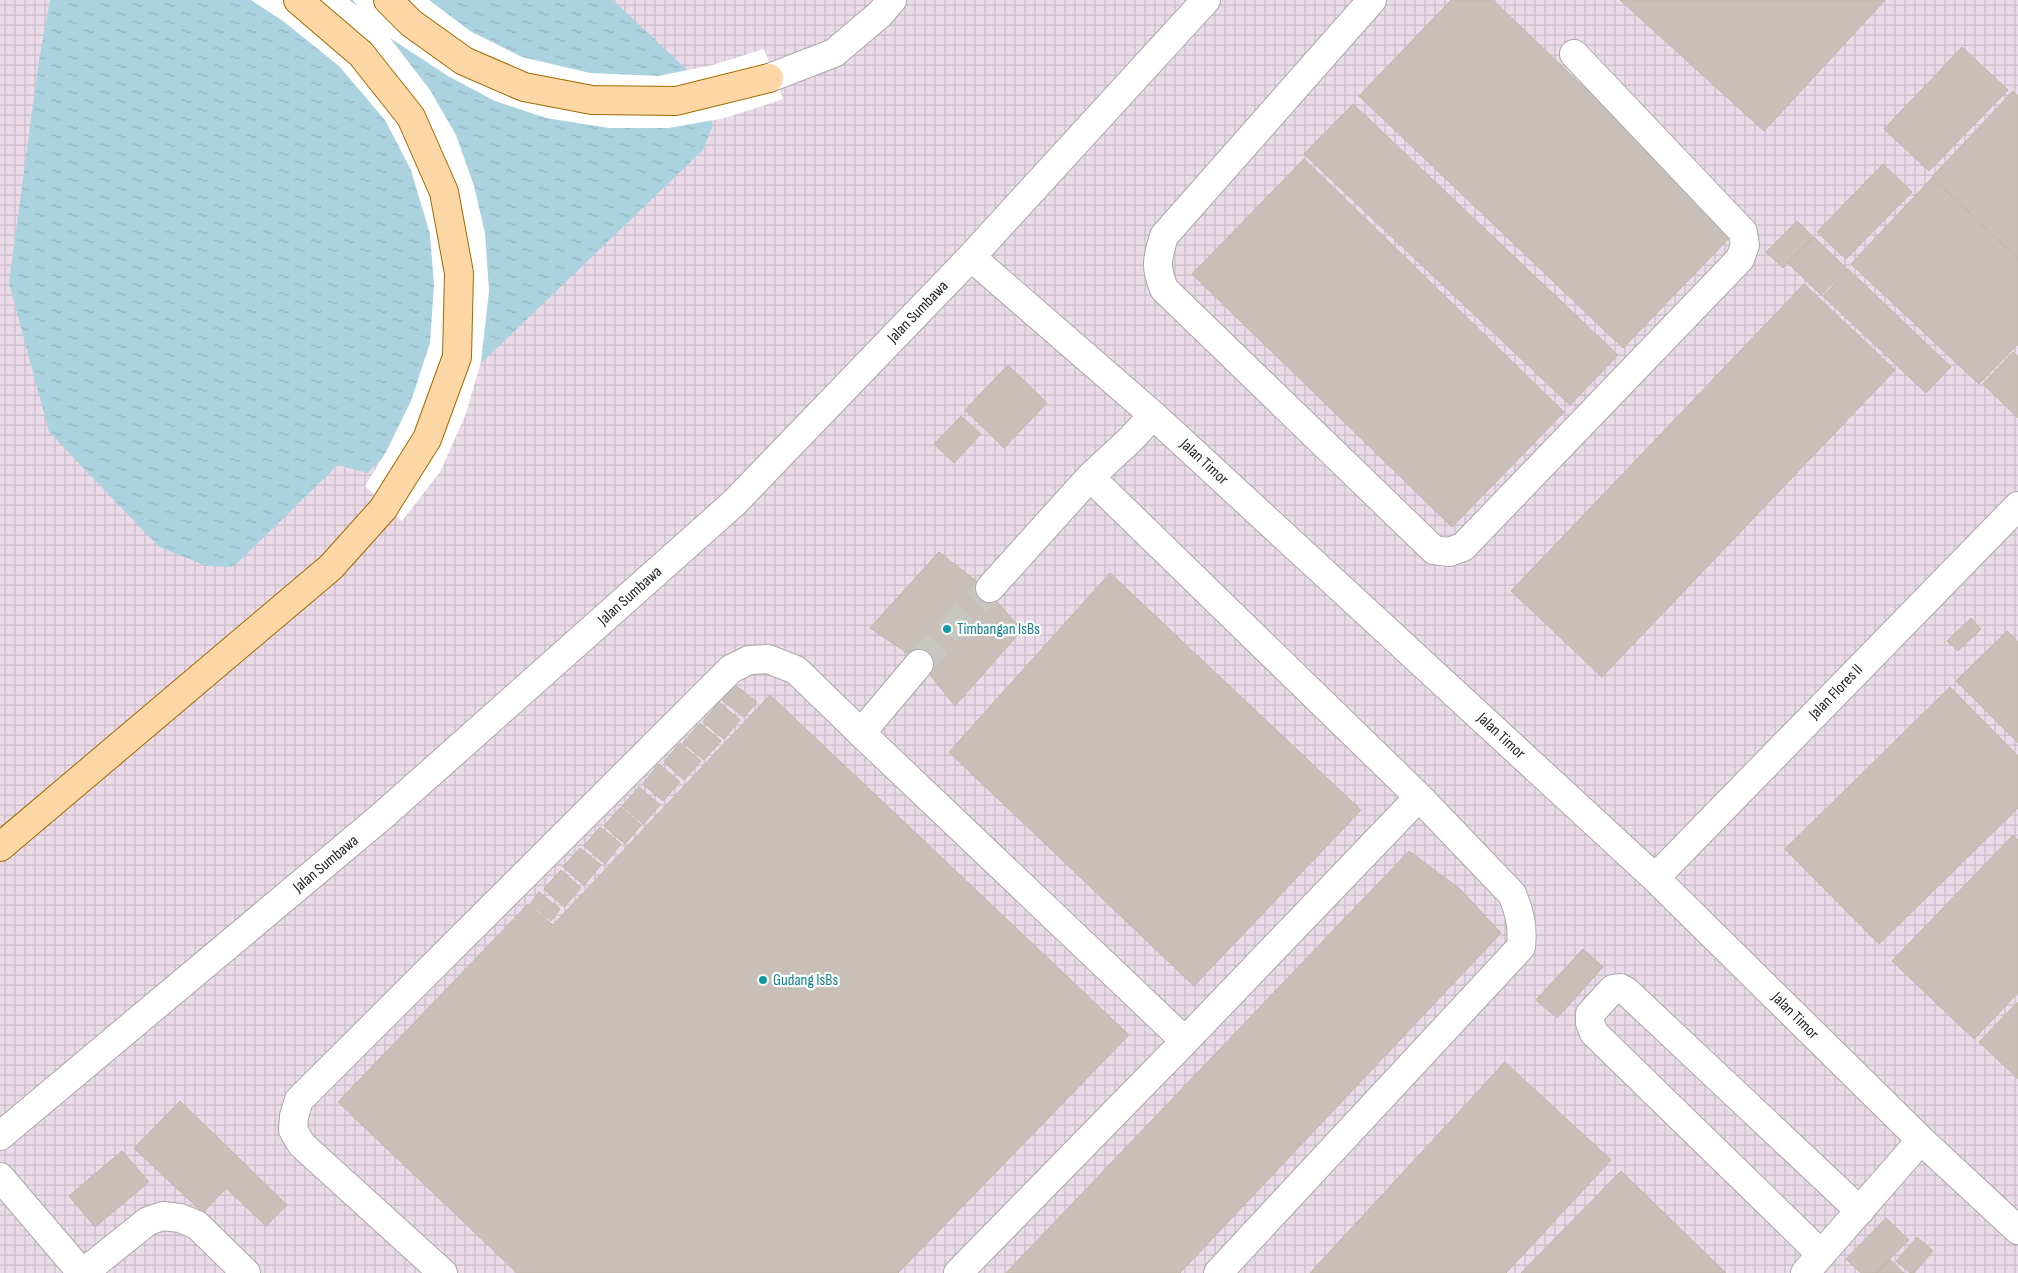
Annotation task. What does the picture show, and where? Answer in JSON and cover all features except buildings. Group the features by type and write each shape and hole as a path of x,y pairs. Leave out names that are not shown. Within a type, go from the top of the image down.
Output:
{"main road":[{"path":"0,847 331,567 383,509 427,439 457,357 459,273 444,192 411,117 361,54 298,0"},
{"path":"388,0 411,23 464,61 524,87 592,100 676,101 769,78"}],"street":[{"path":"769,78 834,52 880,14 892,0"},
{"name":"Jalan Sumbawa","path":"0,1136 381,818 727,509 971,257 1206,0"},
{"path":"1372,0 1164,236 1158,256 1157,271 1164,289 1434,550 1450,552 1464,547 1740,259 1745,245 1744,232 1574,54"},
{"name":"Jalan Timor","path":"971,257 1153,415 1655,878 1921,1140 2018,1230"},
{"path":"990,588 1090,476 1130,440 1153,415"},
{"path":"1090,476 1419,797 1512,894 1521,914 1523,931 1521,947 1218,1273"},
{"name":"Jalan Flores II","path":"1655,878 2018,506"},
{"path":"443,1273 302,1145 293,1130 294,1116 299,1100 731,669 749,660 768,659 796,670 1185,1041"},
{"path":"861,733 919,664"},
{"path":"958,1273 1185,1041 1419,797"},
{"path":"1860,1211 1626,991 1620,988 1613,990 1590,1014 1590,1023 1594,1033 1813,1264 1860,1211 1921,1140"},
{"path":"1,1178 83,1273 148,1221 163,1216 180,1218 197,1225 246,1273"}],"shaded area":[{"path":"0,0 2018,0 2018,1273 0,1273"}],"water":[{"path":"50,0 613,0 700,82 713,125 703,150 367,473 338,465 233,567 207,566 159,547 49,432 9,283 39,60"}],"pier":[{"path":"251,0 349,0 357,6 353,0 429,0 470,31 522,57 590,73 658,76 713,65 764,49 783,99 725,118 669,128 609,128 546,118 495,101 448,76 390,38 430,90 456,135 474,186 485,233 489,291 481,362 465,416 440,472 402,521 365,486 386,452 411,401 430,343 434,285 430,234 411,170 385,120 339,66 283,21"}],"tunnel":[{"path":"919,664 990,588"}],"place":[{"name":"Timbangan IsBs","path":"947,629"},
{"name":"Gudang IsBs","path":"763,980"}]}
